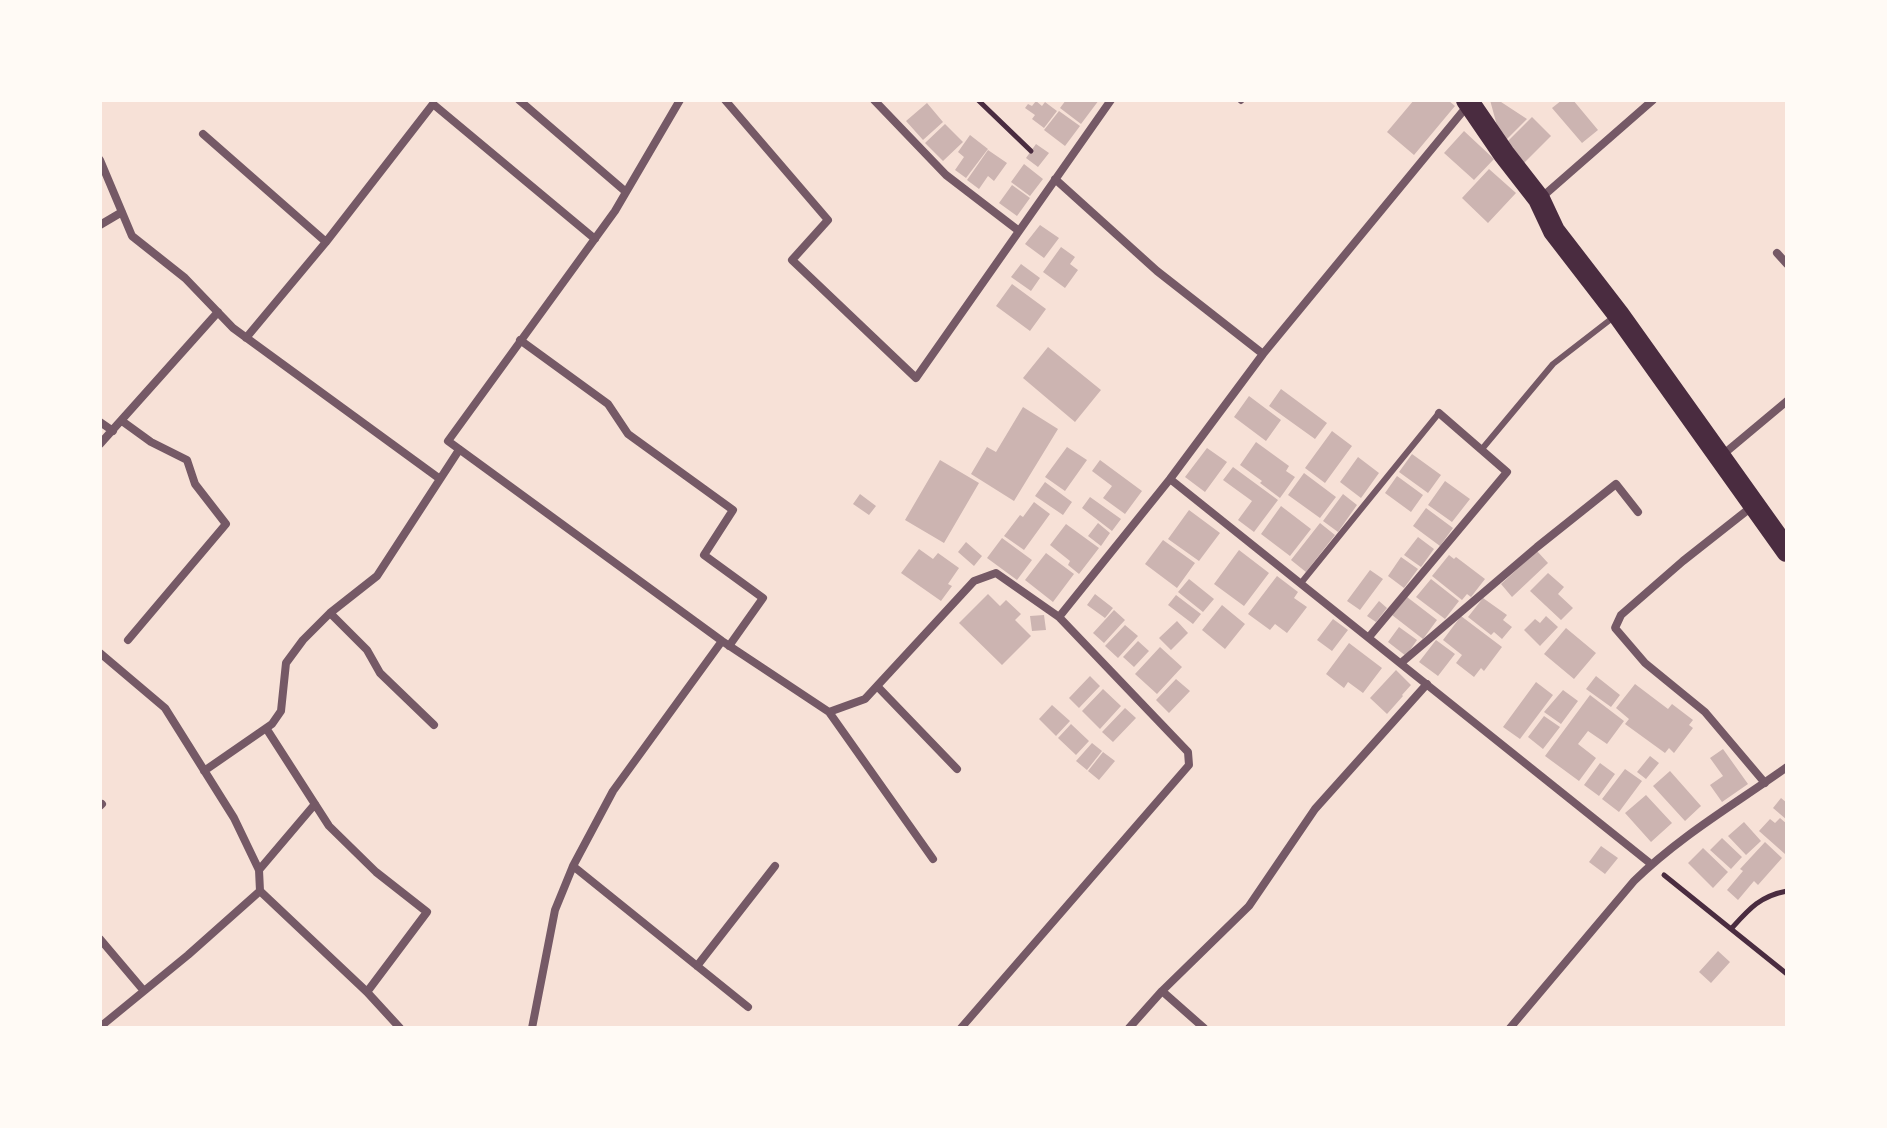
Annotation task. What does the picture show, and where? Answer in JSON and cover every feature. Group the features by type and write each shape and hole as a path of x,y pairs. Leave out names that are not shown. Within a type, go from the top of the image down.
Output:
{"highway":[{"path":"1470,101 1504,154 1539,199 1554,231 1618,314 1787,551"}],"street":[{"path":"519,100 626,192"},
{"path":"680,100 615,211 448,441 726,644 829,712 933,859"},
{"path":"725,100 828,220 792,260 916,378 1111,100"},
{"path":"874,100 946,175 1019,231"},
{"path":"1539,199 1653,100"},
{"path":"1059,617 1170,479 1263,354 1470,101"},
{"path":"246,338 326,242 433,104 595,239"},
{"path":"203,134 326,242"},
{"path":"100,160 132,236 185,278 233,328 440,479"},
{"path":"1055,179 1157,271 1263,354"},
{"path":"100,225 122,212"},
{"path":"1777,253 1787,264"},
{"path":"100,444 218,312"},
{"path":"520,340 608,404 628,434 733,510 704,555 763,598 613,791 573,866 555,910 532,1028"},
{"path":"1720,457 1787,401"},
{"path":"1369,637 1507,472 1439,413"},
{"path":"122,421 151,442 187,460 195,484 226,524 128,640"},
{"path":"100,422 113,431"},
{"path":"204,771 272,724 281,711 286,663 303,640 330,613 377,576 459,450"},
{"path":"1170,479 1651,864"},
{"path":"1401,663 1616,484 1638,512"},
{"path":"1754,505 1621,615 1615,628 1645,663 1705,712 1765,783"},
{"path":"829,712 865,699 974,581 996,573 1059,617 1188,752 1189,765 961,1028"},
{"path":"330,613 367,650 380,673 434,725"},
{"path":"100,653 165,708 234,818 259,870 260,891 367,992 400,1028"},
{"path":"1129,1028 1162,991 1249,906 1315,809 1427,684"},
{"path":"877,686 957,769"},
{"path":"266,728 329,826 376,872 427,912 367,992"},
{"path":"1510,1028 1651,864 1787,767"},
{"path":"259,870 315,804"},
{"path":"573,866 748,1007"},
{"path":"697,966 775,866"},
{"path":"100,1027 260,891"},
{"path":"100,939 144,991"},
{"path":"1162,991 1204,1028"}],"lane":[{"path":"1482,449 1553,364 1618,314"},
{"path":"1301,583 1439,413"}],"path":[{"path":"978,100 1031,151"},
{"path":"1651,864 1787,974"},
{"path":"1731,929 1763,898 1787,891"}],"building":[{"path":"1066,100 1099,100 1081,124 1060,108"},
{"path":"1414,100 1448,100 1455,106 1414,155 1387,132"},
{"path":"1490,100 1498,100 1527,119 1502,144"},
{"path":"1562,100 1573,100 1598,130 1582,143 1552,108"},
{"path":"1036,101 1042,106 1045,102 1057,111 1044,128 1032,119 1035,115 1025,108"},
{"path":"927,103 943,122 923,140 906,121"},
{"path":"1059,111 1080,126 1065,146 1044,130"},
{"path":"1532,117 1551,136 1523,164 1504,145"},
{"path":"945,124 963,142 943,161 925,143"},
{"path":"1464,131 1494,159 1474,180 1444,153"},
{"path":"970,135 988,149 966,178 955,170 964,157 958,152"},
{"path":"1036,144 1049,153 1038,167 1026,158"},
{"path":"988,150 1007,163 994,181 988,176 979,189 967,180"},
{"path":"1024,164 1043,179 1030,196 1011,182"},
{"path":"1489,169 1516,193 1488,223 1462,198"},
{"path":"1012,185 1030,198 1017,216 999,203"},
{"path":"1040,225 1059,238 1044,258 1025,244"},
{"path":"1061,247 1075,257 1070,264 1078,270 1065,288 1043,272"},
{"path":"1021,264 1040,278 1031,291 1011,277"},
{"path":"1012,284 1046,309 1030,331 996,306"},
{"path":"1048,347 1101,390 1075,422 1023,378"},
{"path":"1281,389 1327,423 1315,439 1269,406"},
{"path":"1249,396 1281,420 1266,441 1234,417"},
{"path":"1023,407 1058,429 1014,501 971,474 987,447 996,452"},
{"path":"1332,431 1352,446 1325,483 1305,468"},
{"path":"1256,442 1289,466 1286,471 1295,477 1280,498 1240,465"},
{"path":"1067,447 1087,460 1065,491 1045,477"},
{"path":"1207,448 1227,462 1205,492 1185,477"},
{"path":"1412,454 1441,475 1428,493 1399,472"},
{"path":"1358,457 1379,473 1361,498 1340,482"},
{"path":"940,460 979,483 944,543 905,520"},
{"path":"1100,460 1142,491 1125,514 1103,498 1112,486 1092,471"},
{"path":"1233,467 1278,500 1254,532 1238,520 1252,501 1223,480"},
{"path":"1304,473 1336,497 1320,518 1288,495"},
{"path":"1397,476 1423,495 1411,512 1385,493"},
{"path":"1445,481 1470,499 1452,522 1428,505"},
{"path":"1045,482 1072,502 1063,515 1035,496"},
{"path":"860,494 876,506 869,515 853,504"},
{"path":"1343,494 1357,505 1338,532 1323,521"},
{"path":"1090,497 1121,519 1112,531 1082,508"},
{"path":"1034,502 1050,514 1024,550 1004,536"},
{"path":"1281,506 1311,529 1290,556 1261,534"},
{"path":"1426,508 1453,528 1440,546 1413,526"},
{"path":"1189,510 1220,533 1199,561 1168,539"},
{"path":"1098,523 1110,533 1101,546 1088,536"},
{"path":"1320,523 1335,535 1306,572 1291,560"},
{"path":"1066,524 1099,548 1079,574 1068,565 1070,561 1050,545"},
{"path":"1418,537 1434,549 1421,567 1404,555"},
{"path":"1002,538 1032,560 1017,580 987,558"},
{"path":"1163,540 1195,563 1177,588 1145,564"},
{"path":"966,542 982,556 974,566 958,552"},
{"path":"919,549 933,559 938,553 959,568 948,584 952,586 941,601 901,573"},
{"path":"1239,550 1269,573 1244,606 1214,584"},
{"path":"1537,551 1548,563 1512,597 1501,584"},
{"path":"1046,553 1074,574 1053,602 1025,580"},
{"path":"1449,555 1485,579 1471,597 1467,594 1462,600 1432,576"},
{"path":"1401,557 1418,569 1404,588 1388,576"},
{"path":"1370,570 1383,579 1360,610 1347,601"},
{"path":"1548,573 1564,587 1558,594 1573,608 1561,620 1530,591"},
{"path":"1277,576 1298,592 1294,598 1307,607 1287,633 1275,624 1270,630 1248,614"},
{"path":"1189,579 1214,599 1203,612 1178,592"},
{"path":"1431,579 1459,601 1445,619 1416,597"},
{"path":"988,594 1000,606 1006,600 1021,614 1015,620 1031,636 1002,665 959,623"},
{"path":"1095,594 1113,608 1105,618 1087,605"},
{"path":"1176,595 1201,614 1193,624 1168,605"},
{"path":"1407,597 1437,620 1423,639 1392,615"},
{"path":"1483,598 1507,615 1503,620 1512,627 1502,639 1494,632 1491,635 1468,617"},
{"path":"1379,601 1387,608 1376,622 1367,616"},
{"path":"1222,605 1245,624 1225,649 1202,630"},
{"path":"1114,610 1125,620 1104,643 1093,633"},
{"path":"1044,615 1046,630 1032,631 1030,616"},
{"path":"1461,616 1502,647 1484,671 1481,668 1474,677 1456,663 1462,655 1443,640"},
{"path":"1546,616 1558,627 1540,646 1524,630 1535,619 1540,623"},
{"path":"1333,619 1348,630 1332,651 1317,640"},
{"path":"1177,621 1188,633 1171,650 1159,638"},
{"path":"1125,625 1138,636 1118,658 1105,646"},
{"path":"1399,627 1417,640 1406,656 1388,642"},
{"path":"1566,628 1596,653 1574,679 1544,654"},
{"path":"1436,640 1455,654 1438,676 1419,662"},
{"path":"1138,641 1149,651 1134,667 1123,657"},
{"path":"1349,643 1382,668 1363,693 1348,682 1344,688 1326,674"},
{"path":"1160,647 1182,667 1157,694 1135,674"},
{"path":"1396,670 1411,685 1387,714 1370,698"},
{"path":"1090,676 1100,686 1079,708 1069,698"},
{"path":"1596,676 1620,695 1611,707 1586,689"},
{"path":"1176,679 1190,691 1169,713 1156,700"},
{"path":"1536,682 1553,695 1520,739 1503,727"},
{"path":"1635,684 1668,709 1672,704 1693,720 1689,725 1693,728 1674,753 1669,748 1665,753 1625,724 1629,719 1616,708"},
{"path":"1103,689 1121,706 1100,729 1082,711"},
{"path":"1563,690 1578,701 1561,724 1544,712"},
{"path":"1590,695 1624,721 1607,744 1588,731 1578,744 1596,758 1579,781 1545,756"},
{"path":"1052,705 1070,721 1056,736 1039,719"},
{"path":"1125,708 1136,718 1113,742 1102,732"},
{"path":"1544,716 1560,727 1543,749 1528,737"},
{"path":"1071,724 1089,741 1076,755 1058,738"},
{"path":"1092,743 1102,751 1087,770 1076,761"},
{"path":"1723,749 1748,784 1722,802 1710,785 1723,776 1710,758"},
{"path":"1103,752 1115,761 1099,780 1088,771"},
{"path":"1650,756 1659,763 1646,779 1637,772"},
{"path":"1600,763 1615,774 1599,796 1584,785"},
{"path":"1625,769 1642,781 1619,812 1602,799"},
{"path":"1670,771 1701,806 1685,821 1653,786"},
{"path":"1646,795 1672,823 1651,842 1625,813"},
{"path":"1781,798 1787,803 1787,820 1773,808"},
{"path":"1780,818 1787,824 1785,854 1759,831 1770,819 1775,823"},
{"path":"1744,822 1761,841 1746,855 1728,836"},
{"path":"1722,838 1742,857 1731,869 1710,850"},
{"path":"1765,842 1782,858 1758,885 1754,881 1738,900 1727,890 1743,871 1740,869"},
{"path":"1601,846 1618,858 1605,874 1589,862"},
{"path":"1703,848 1728,872 1713,888 1688,863"},
{"path":"1718,951 1730,962 1711,983 1699,972"}]}
